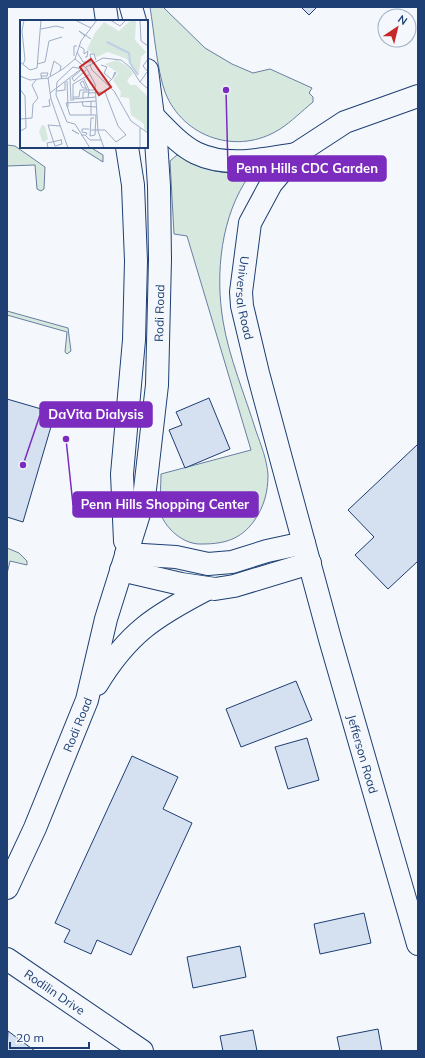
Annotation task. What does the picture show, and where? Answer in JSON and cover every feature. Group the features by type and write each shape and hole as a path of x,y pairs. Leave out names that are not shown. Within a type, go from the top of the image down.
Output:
{"street":[{"path":"104,7 107,20"},
{"path":"131,7 135,20"},
{"name":"Rodi Road","path":"7,888 35,828 87,700 106,619 144,498 156,385 159,186 154,117 148,77"},
{"name":"Universal Road","path":"279,451 242,306 241,292 250,223 271,184 296,154 345,122 418,96"},
{"name":"Universal Road","path":"154,117 176,139 196,153 224,161 252,161 296,154"},
{"name":"Rodi Road","path":"123,562 122,474 134,340 136,261 133,185 127,148"},
{"name":"Jefferson Road","path":"279,451 418,944"},
{"path":"123,562 170,557 208,564 232,562 267,551 307,553"},
{"path":"87,700 116,654 141,628 207,589 234,586 307,553"},
{"path":"123,562 207,589"},
{"name":"Rodilin Drive","path":"7,958 142,1051"}],"shaded area":[{"path":"150,7 163,7 205,48 232,64 253,73 270,69 312,88 309,93 313,97 313,102 280,129 264,137 247,141 230,141 214,138 198,131 185,121 173,108 165,92 158,62"},
{"path":"7,145 15,146 45,167 44,189 41,191 37,189 35,165 7,166"},
{"path":"81,148 92,148 103,155 103,162"},
{"path":"177,155 215,171 249,176 232,209 226,227 220,265 221,303 229,349 265,458 268,475 267,487 265,499 260,510 254,521 244,532 232,539 210,544 196,544 184,540 165,523 162,517 160,496 161,474 251,450 187,236 174,234 170,161"},
{"path":"7,311 68,328 71,351 67,354 65,352 67,332 7,315"},
{"path":"7,548 19,553 27,561 27,565 10,561 7,574"}],"building":[{"path":"301,7 317,7 309,15"},
{"path":"209,398 230,449 185,468 169,430 182,425 176,412"},
{"path":"7,399 55,413 23,522 7,517"},
{"path":"418,444 418,561 388,589 355,555 374,537 348,510"},
{"path":"296,681 312,720 241,747 226,709"},
{"path":"307,738 319,780 288,789 275,747"},
{"path":"132,756 178,777 163,809 192,823 131,955 97,940 91,954 64,942 70,930 55,923"},
{"path":"364,913 371,943 320,954 314,924"},
{"path":"240,946 246,977 193,988 187,957"},
{"path":"378,1029 382,1051 340,1051 337,1037"},
{"path":"253,1030 257,1051 223,1051 220,1036"},
{"path":"8,1031 35,1051 7,1051"}],"place":[{"name":"Penn Hills CDC Garden","path":"226,90"},
{"name":"Penn Hills Shopping Center","path":"66,439"},
{"name":"DaVita Dialysis","path":"23,465"}]}
